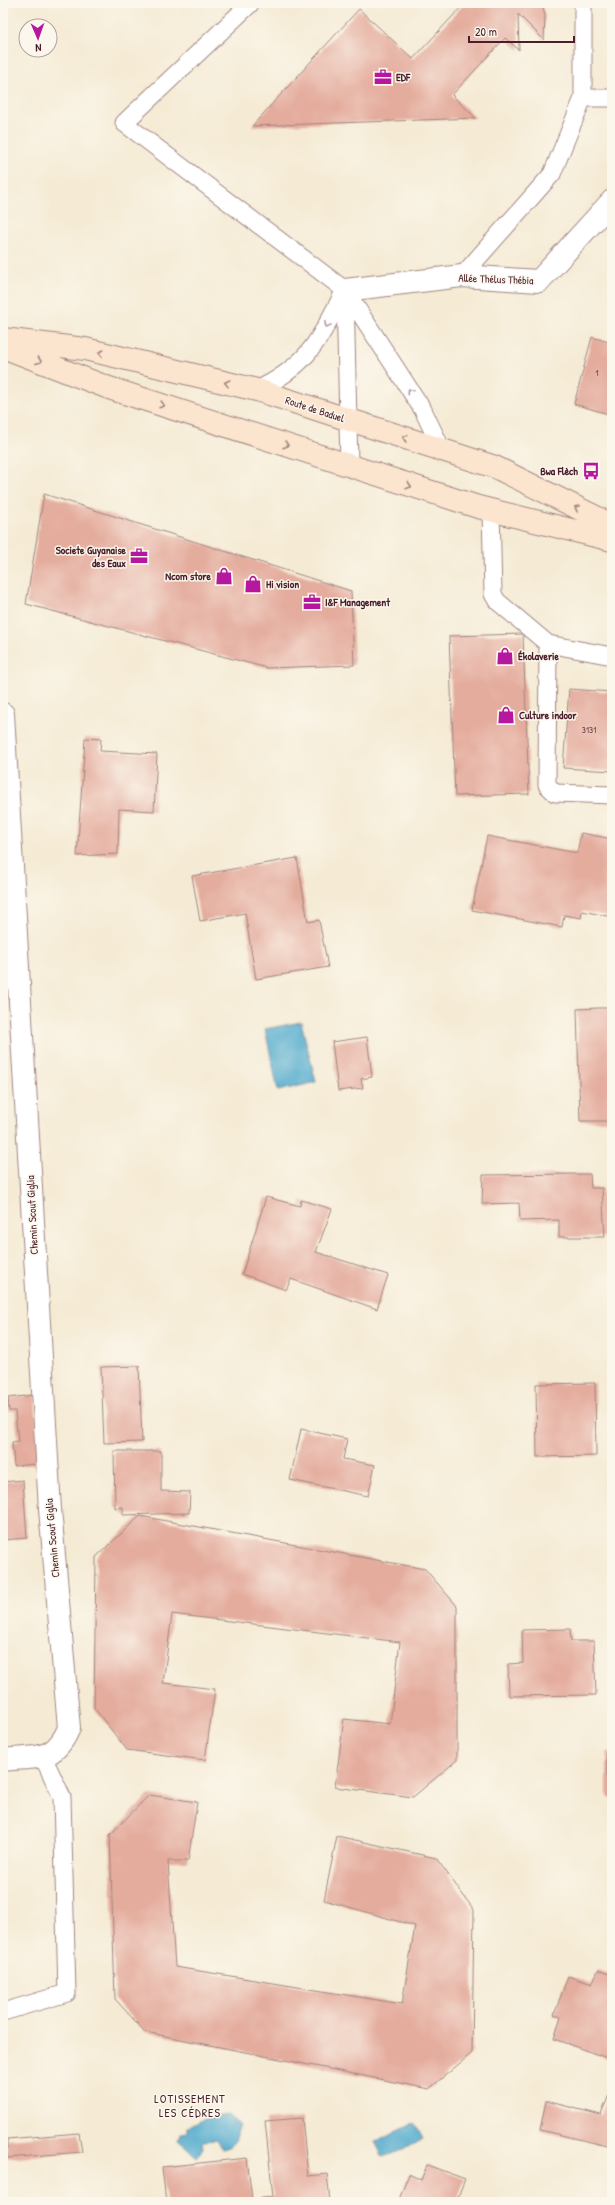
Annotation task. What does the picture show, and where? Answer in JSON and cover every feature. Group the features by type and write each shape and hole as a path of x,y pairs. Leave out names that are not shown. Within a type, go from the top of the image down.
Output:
{"main road":[{"name":"Route de Baduel","path":"3,339 85,349 257,390 495,467 612,525"},
{"path":"3,347 109,388 348,466 491,510 612,540"}],"street":[{"name":"Allée Thélus Thébia","path":"345,290 462,276 539,281 612,201"},
{"name":"Chemin Scout Giglia","path":"3,714 50,1509 69,1728 65,1738 58,1748 43,1757"},
{"path":"3,1760 43,1757"}],"lane":[{"path":"251,3 124,123 345,290 423,410 442,450"},
{"path":"462,276 552,174 583,98 583,3"},
{"path":"583,98 612,98"},
{"path":"257,390 280,379 316,345 345,290"},
{"path":"345,290 348,466"},
{"path":"491,510 493,594 496,601 548,644 612,656"},
{"path":"548,644 547,785 555,793 612,795"},
{"path":"3,2012 67,1993 62,1797 43,1757"}],"water":[{"path":"301,1022 316,1082 278,1091 265,1029"},
{"path":"229,2115 239,2126 236,2133 236,2140 229,2147 222,2149 217,2140 202,2141 203,2148 197,2156 178,2140 180,2134 187,2133 187,2128 206,2118"},
{"path":"415,2123 423,2138 403,2150 383,2157 375,2142 397,2130"}],"building":[{"name":"EDF","path":"465,3 542,3 545,16 544,40 518,14 519,50 505,38 452,95 476,118 252,126 359,9 413,59"},
{"path":"592,337 612,343 612,415 574,404"},
{"path":"44,494 351,591 354,665 267,668 26,604"},
{"path":"523,634 529,794 455,796 449,636"},
{"path":"569,689 612,692 612,771 563,768"},
{"path":"85,738 101,739 100,751 157,754 154,811 119,809 118,854 77,856"},
{"path":"581,833 612,839 612,917 582,911 581,918 564,915 562,927 472,910 487,836 577,853"},
{"path":"297,858 308,922 319,920 328,967 256,979 245,913 200,921 192,876"},
{"path":"612,1008 612,1121 580,1121 577,1009"},
{"path":"367,1037 372,1077 361,1079 363,1088 338,1091 332,1042"},
{"path":"590,1174 591,1188 602,1188 605,1237 559,1237 559,1220 520,1221 519,1203 482,1204 483,1175"},
{"path":"266,1197 300,1206 301,1200 332,1209 316,1252 388,1275 377,1309 291,1279 286,1290 242,1274"},
{"path":"139,1366 142,1442 104,1443 101,1367"},
{"path":"595,1383 596,1456 537,1457 536,1384"},
{"path":"35,1395 39,1464 14,1466 12,1442 18,1441 15,1411 9,1411 8,1398"},
{"path":"301,1429 347,1439 343,1459 375,1465 368,1496 290,1480"},
{"path":"114,1451 161,1451 161,1491 190,1492 189,1513 123,1515 123,1507 115,1508"},
{"path":"23,1480 27,1538 3,1540 3,1482"},
{"path":"140,1516 425,1569 457,1606 457,1760 413,1797 335,1787 344,1719 390,1724 400,1642 172,1614 163,1683 215,1689 205,1760 127,1750 94,1708 96,1557"},
{"path":"570,1629 571,1641 594,1641 596,1695 509,1696 508,1664 523,1663 522,1630"},
{"path":"607,1752 612,1752 612,1798 607,1798"},
{"path":"149,1795 197,1802 188,1861 168,1861 175,1967 402,2004 415,1926 324,1900 337,1836 436,1858 474,1910 472,2053 429,2089 145,2032 115,1999 110,1835"},
{"path":"598,1970 612,1975 612,2055 607,2053 607,2058 554,2039 561,2017 554,2015 568,1976 592,1984"},
{"path":"612,2087 612,2147 540,2130 546,2101 601,2115"},
{"path":"302,2118 308,2176 327,2174 330,2202 166,2202 162,2167 247,2158 252,2199 273,2197 265,2121"},
{"path":"79,2133 82,2152 7,2158 7,2139"},
{"path":"427,2165 465,2179 456,2202 398,2202 409,2174 421,2180"}],"place":[{"name":"EDF","path":"383,77"},
{"name":"Bwa Flèch","path":"591,471"},
{"name":"Societe Guyanaise des Eaux","path":"139,556"},
{"name":"Ncom store","path":"224,576"},
{"name":"Hi vision","path":"253,584"},
{"name":"I&F Management","path":"312,602"},
{"name":"Ékolaverie","path":"505,656"},
{"name":"Culture indoor","path":"506,715"}],"district":[{"name":"LOTISSEMENT LES CÉDRES","path":"190,2105"}]}
